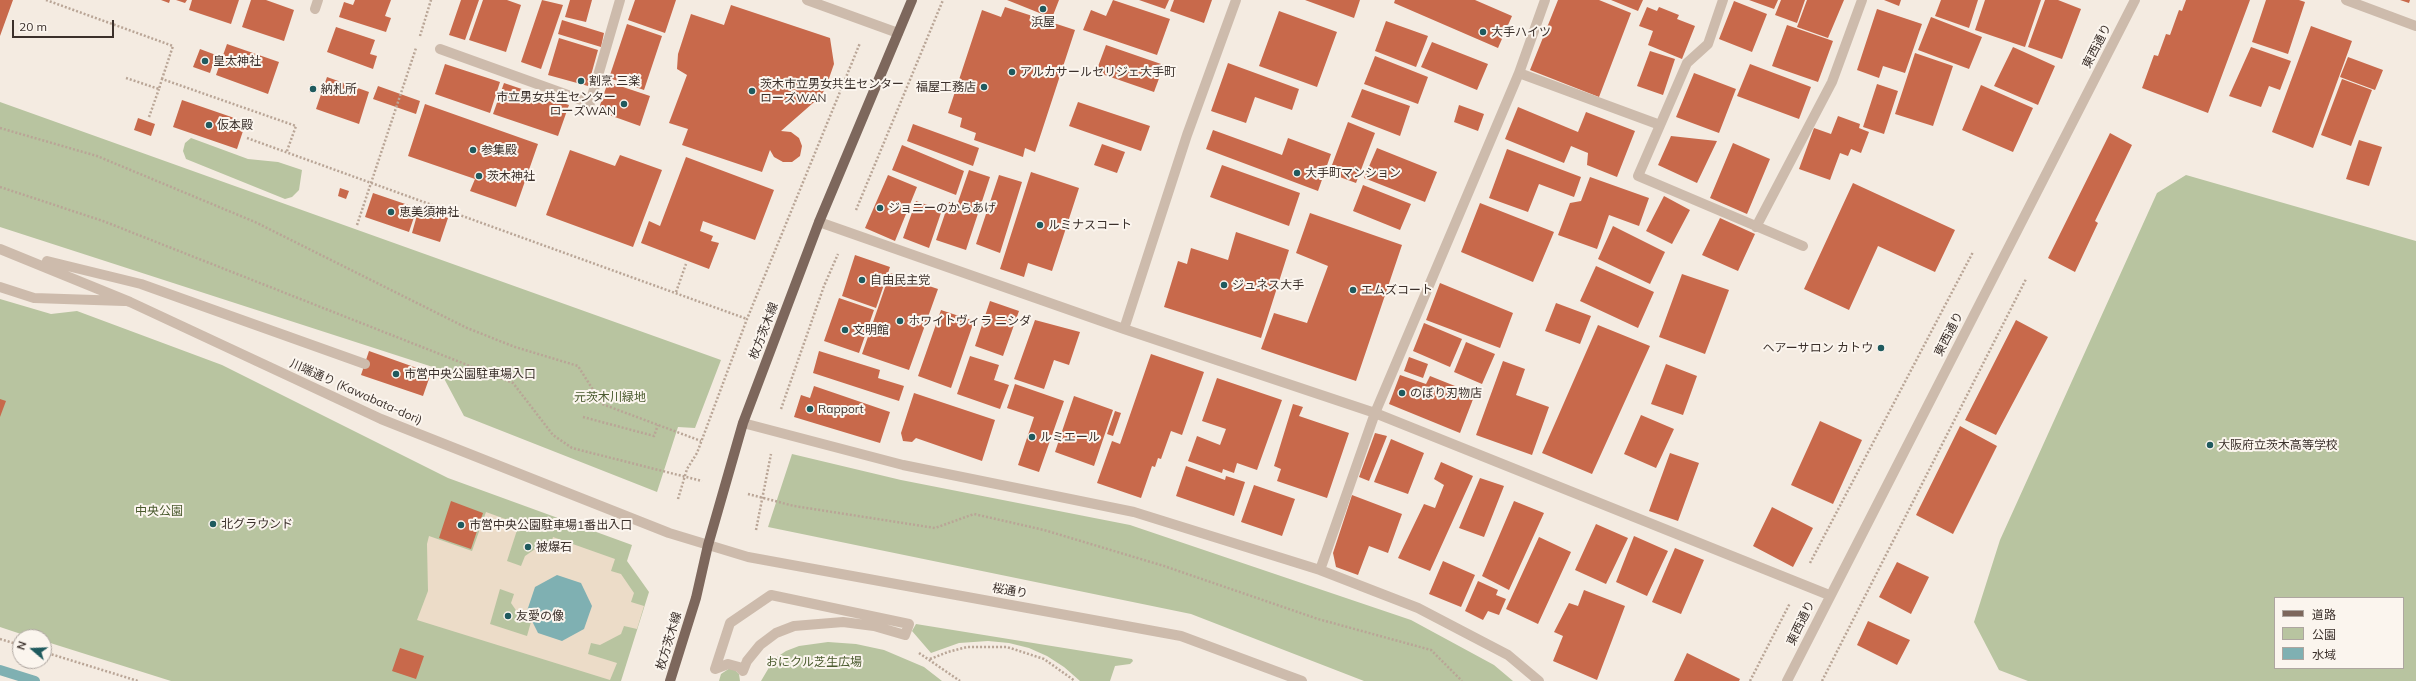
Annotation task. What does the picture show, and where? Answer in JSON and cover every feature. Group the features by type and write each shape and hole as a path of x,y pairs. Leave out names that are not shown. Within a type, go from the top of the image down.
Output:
{"main road":[{"name":"枚方茨木線","path":"670,681 696,598 708,545 743,423 819,222 912,0"}],"street":[{"path":"440,49 590,103 620,0"},
{"path":"807,0 898,33"},
{"path":"1124,329 1187,134 1236,0"},
{"path":"1320,570 1375,413 1519,74 1545,0"},
{"path":"1723,0 1708,44 1686,63 1638,176 1803,246"},
{"path":"1756,227 1832,82 1862,0"},
{"name":"東西通り","path":"1787,681 1829,595 2135,0"},
{"path":"2346,0 2416,26"},
{"path":"1519,74 1660,125"},
{"path":"819,222 1124,329 1375,413 1829,595"},
{"name":"川端通り (Kawabata-dori)","path":"0,249 18,254 130,302 381,419 669,533 708,545"},
{"path":"18,254 141,284 365,364"},
{"path":"0,287 34,298 130,302"},
{"path":"743,423 903,465 1134,512 1320,570 1418,608 1508,655 1539,681"},
{"name":"桜通り","path":"708,545 748,556 1181,636 1302,681"},
{"path":"771,595 909,624 905,635 874,626 843,622 794,626 776,633 760,645 748,661 743,671 734,665 723,665 715,669 730,623 771,595"}],"path":[{"path":"46,0 174,46 148,117"},
{"path":"419,37 431,0"},
{"path":"678,499 687,469 697,453 747,319 868,22"},
{"path":"357,224 372,183 417,44"},
{"path":"126,78 159,89"},
{"path":"162,79 296,126 287,151"},
{"path":"0,128 97,156 255,222 467,328 515,347 578,366 602,404 701,441"},
{"path":"246,138 287,151 747,319"},
{"path":"1750,681 1973,252"},
{"path":"676,292 686,264"},
{"path":"1822,681 2026,279"},
{"path":"582,417 654,436 658,425"},
{"path":"756,530 771,454"},
{"path":"0,639 12,643"},
{"path":"929,660 948,652 968,647 1007,647 1044,659 1075,681"},
{"path":"52,654 138,681"}],"green space":[{"name":"元茨木川緑地","path":"0,102 721,360 695,428 678,427 657,492 464,416 439,369 0,227"},
{"path":"191,138 248,159 278,162 302,170 299,190 292,197 285,199 186,159 183,151 185,143"},
{"name":"大阪府立茨木高等学校","path":"2186,175 2416,241 2416,681 2028,681 1999,670 1974,622 2000,540 2157,193"},
{"name":"北グラウンド","path":"0,299 51,314 77,311 222,365 448,478 632,545 627,561 649,592 621,681 171,681 52,644 52,629 12,629 12,631 0,627"},
{"path":"792,454 901,480 1130,525 1411,620 1494,665 1513,681 1364,681 1191,614 768,527"},
{"path":"916,624 1132,659 1133,661 1130,664 1115,666 1110,681 1080,681 1064,667 1047,656 1029,648 1009,643 988,641 959,643 931,653 912,631"},
{"name":"おにクル芝生広場","path":"828,642 856,644 884,650 924,667 942,681 761,681 774,659 786,651 799,646"},
{"path":"730,668 739,674 740,681 719,681 721,674"}],"shaded area":[{"path":"486,512 519,524 507,561 521,566 525,556 541,545 550,547 553,537 615,559 611,571 621,574 634,593 631,602 644,606 637,629 624,626 621,634 600,645 591,643 588,654 617,663 610,680 417,620 428,591 427,544 429,536 472,551","holes":["500,589 514,594 511,603 522,619 531,622 527,636 490,624"]}],"water":[{"path":"557,575 581,583 592,606 584,629 562,641 538,633 527,611 535,587"}],"building":[{"path":"0,0 13,0 0,36"},
{"path":"161,0 170,0 169,3"},
{"path":"176,0 187,0 185,3"},
{"path":"192,0 239,0 231,24 189,10"},
{"path":"251,0 266,0 294,10 284,41 242,27"},
{"path":"355,0 391,0 385,16 391,18 386,32 339,17 344,2 353,5"},
{"path":"461,0 479,0 465,40 449,35"},
{"path":"483,0 507,0 521,5 506,52 469,40"},
{"path":"542,0 563,5 541,69 521,62"},
{"path":"570,0 592,0 586,22 565,17"},
{"path":"635,0 676,0 665,33 628,20"},
{"name":"浜屋","path":"1007,0 1059,0 1052,18"},
{"path":"1113,0 1170,19 1157,55 1083,30 1091,10 1106,16"},
{"path":"1139,0 1169,0 1165,9"},
{"path":"1174,0 1212,0 1204,23 1170,11"},
{"path":"1305,0 1360,0 1354,18"},
{"name":"大手ハイツ","path":"1395,0 1475,0 1512,16 1498,48 1394,3"},
{"path":"1558,0 1599,0 1631,13 1599,97 1530,70"},
{"path":"1611,0 1643,0 1638,11"},
{"path":"1749,0 1778,0 1774,9"},
{"path":"1781,0 1805,0 1797,23 1775,15"},
{"path":"1807,0 1844,0 1828,38 1797,27"},
{"path":"1884,0 1901,0 1899,6"},
{"path":"1941,0 1978,0 1969,28 1935,16"},
{"path":"1985,0 2041,0 2025,47 1975,30"},
{"path":"2045,0 2058,0 2081,9 2062,59 2028,47"},
{"path":"2186,0 2250,0 2208,113 2142,88 2154,55 2158,56 2166,34 2170,35 2179,10 2182,11"},
{"path":"2266,0 2299,0 2305,2 2288,54 2252,42"},
{"path":"2400,0 2410,0 2409,3"},
{"path":"1734,1 1767,14 1752,52 1719,39"},
{"name":"茨木市立男女共生センター ローズWAN","path":"731,5 830,38 834,64 826,87 821,96 781,131 791,132 799,138 802,146 800,156 792,162 783,162 774,157 770,150 762,172 682,145 688,129 669,123 687,75 677,69 678,54 691,14 724,25"},
{"name":"アルカサールセリジェ大手町","path":"1005,7 1075,30 1035,152 1025,148 1023,157 974,140 976,133 960,127 962,118 948,113 982,10 1001,17"},
{"path":"1647,7 1657,11 1659,7 1679,15 1677,19 1695,26 1682,59 1648,45 1653,31 1639,26"},
{"path":"1877,9 1922,24 1905,73 1883,66 1879,78 1857,70"},
{"path":"1279,11 1337,32 1317,87 1259,66"},
{"path":"1931,17 1982,37 1969,69 1918,50"},
{"path":"562,20 604,33 601,47 558,34"},
{"path":"1386,21 1428,36 1416,67 1375,51"},
{"path":"627,24 662,36 644,90 609,78"},
{"path":"1787,25 1833,41 1818,82 1772,66"},
{"path":"2311,26 2352,41 2313,148 2272,132"},
{"path":"336,27 375,40 370,54 377,56 373,69 327,52"},
{"path":"559,38 598,50 588,86 548,75"},
{"path":"1432,42 1488,64 1477,90 1421,67"},
{"path":"227,44 279,62 268,94 216,75"},
{"path":"1106,45 1164,65 1154,92 1096,72"},
{"path":"2013,47 2055,66 2038,105 1994,86"},
{"path":"2251,47 2291,61 2280,90 2269,86 2261,107 2229,96"},
{"name":"皇太神社","path":"200,49 216,55 210,73 193,67"},
{"path":"1650,51 1675,59 1663,95 1637,86"},
{"path":"1915,53 1953,66 1933,126 1895,114"},
{"path":"1375,56 1428,77 1418,104 1364,84"},
{"path":"2348,57 2383,70 2375,90 2340,77"},
{"path":"1228,63 1299,89 1292,110 1255,97 1246,123 1211,111"},
{"path":"445,64 500,82 490,113 435,94"},
{"path":"1750,64 1811,87 1799,119 1737,96"},
{"path":"1694,73 1736,89 1719,133 1676,117"},
{"path":"327,77 369,92 359,124 316,109"},
{"path":"2342,79 2372,90 2351,146 2321,135"},
{"name":"市立男女共生センター ローズWAN","path":"608,82 650,96 640,126 598,111"},
{"path":"504,83 569,105 558,136 493,114"},
{"name":"納札所","path":"311,84 316,86 314,93 309,92"},
{"path":"1877,84 1898,91 1884,134 1863,127"},
{"path":"1981,85 2033,108 2013,152 1962,130"},
{"path":"378,86 420,101 416,114 373,99"},
{"path":"1362,89 1410,106 1400,136 1351,117"},
{"name":"仮本殿","path":"182,100 246,122 237,149 173,127"},
{"path":"1078,102 1150,126 1141,151 1069,126"},
{"name":"参集殿","path":"425,104 538,144 516,207 470,191 475,179 408,156"},
{"path":"1459,105 1484,114 1478,131 1454,122"},
{"path":"1518,107 1578,132 1586,112 1635,131 1617,177 1587,165 1588,153 1571,146 1564,163 1505,139"},
{"path":"1838,116 1860,124 1859,128 1869,132 1861,153 1851,149 1848,156 1840,153 1830,180 1799,169 1814,128 1831,134"},
{"path":"138,118 155,124 151,136 134,130"},
{"path":"1348,122 1375,133 1356,183 1329,173"},
{"path":"913,124 979,148 973,166 907,141"},
{"name":"大手町マンション","path":"1213,130 1282,155 1288,138 1331,154 1318,191 1206,149"},
{"path":"2110,133 2132,145 2095,221 2098,223 2075,272 2048,258"},
{"path":"1671,136 1717,141 1697,183 1658,165"},
{"path":"2359,140 2382,147 2369,186 2346,179"},
{"path":"1733,143 1770,159 1747,214 1710,198"},
{"path":"1102,144 1125,152 1117,173 1094,165"},
{"path":"902,145 964,171 956,195 892,170"},
{"path":"1377,148 1437,172 1425,202 1364,178"},
{"path":"1507,149 1581,177 1574,197 1539,184 1528,212 1489,198"},
{"path":"570,150 615,166 620,155 662,170 633,247 546,215"},
{"path":"686,157 774,190 755,240 703,221 700,231 713,236 711,241 719,243 709,269 641,243 649,221 660,226"},
{"path":"1222,165 1300,193 1289,226 1210,197"},
{"path":"969,170 990,177 966,250 936,240 949,202 957,205"},
{"name":"ルミナスコート","path":"1031,172 1079,188 1052,271 1028,263 1024,277 1000,269"},
{"path":"888,175 917,187 895,241 865,228"},
{"path":"999,175 1022,182 1000,253 976,244"},
{"path":"1590,177 1649,198 1639,226 1609,215 1597,249 1558,235 1570,203 1581,201"},
{"path":"1853,183 1955,230 1935,272 1878,246 1849,310 1804,289"},
{"path":"1363,185 1411,204 1400,230 1353,211"},
{"path":"340,188 349,191 346,199 338,196"},
{"name":"恵美須神社","path":"373,193 417,208 409,232 365,217"},
{"path":"1664,196 1690,210 1672,244 1646,231"},
{"path":"916,201 942,210 929,248 903,238"},
{"path":"1480,203 1554,232 1533,282 1461,252"},
{"path":"419,208 448,218 440,242 412,233"},
{"name":"エムズコート","path":"1310,213 1402,245 1356,381 1261,349 1274,313 1307,323 1328,266 1296,253"},
{"path":"1720,218 1755,234 1738,271 1702,255"},
{"path":"1613,226 1665,252 1650,284 1598,259"},
{"name":"ジュネス大手","path":"1236,232 1289,250 1261,338 1164,307 1178,261 1187,264 1191,248 1228,260"},
{"path":"855,255 890,267 876,308 842,296"},
{"path":"1596,266 1654,292 1638,328 1580,301"},
{"name":"ホワイトヴィラ ニシダ","path":"890,273 938,289 909,370 862,354"},
{"path":"1682,274 1729,290 1705,354 1659,337"},
{"path":"1440,283 1513,313 1500,348 1426,320"},
{"path":"839,298 874,310 859,353 824,341"},
{"path":"990,301 1019,311 1003,356 975,346"},
{"path":"1556,303 1591,316 1580,344 1545,331"},
{"path":"941,310 974,321 951,388 918,376"},
{"path":"1035,320 1080,332 1069,365 1054,360 1044,389 1014,379"},
{"path":"2016,320 2048,337 1996,435 1965,420"},
{"path":"1424,323 1462,339 1450,367 1413,351"},
{"path":"1598,325 1650,346 1592,474 1542,453"},
{"path":"1466,342 1495,354 1482,384 1454,372"},
{"name":"市営中央公園駐車場入口","path":"369,351 431,373 423,396 361,375"},
{"path":"819,351 880,370 878,378 904,386 899,401 813,373"},
{"path":"1151,354 1204,372 1182,435 1171,431 1161,459 1158,458 1155,467 1152,466 1141,498 1097,483 1112,441 1120,444"},
{"path":"970,356 999,365 994,380 1009,385 1000,409 957,394"},
{"path":"1409,357 1428,364 1423,378 1404,371"},
{"path":"1503,361 1525,369 1516,395 1549,407 1532,455 1476,435"},
{"path":"1666,364 1697,376 1683,415 1651,404"},
{"path":"1400,375 1426,384 1430,376 1475,394 1460,433 1389,404"},
{"path":"1217,378 1282,400 1257,470 1237,463 1234,473 1223,469 1222,473 1188,461 1197,436 1220,445 1226,429 1202,421"},
{"path":"1015,384 1064,401 1039,472 1018,465 1034,417 1007,408"},
{"path":"814,386 890,412 880,443 794,417 801,395 810,398"},
{"path":"914,393 995,420 982,461 916,438 912,442 903,441 901,433"},
{"path":"1074,396 1113,410 1094,466 1055,452"},
{"path":"0,399 6,401 0,417"},
{"path":"1293,404 1303,407 1299,416 1349,433 1327,498 1277,481 1281,469 1274,466"},
{"path":"1115,411 1121,413 1113,436 1107,434"},
{"path":"1641,415 1674,429 1656,468 1624,454"},
{"path":"1820,421 1862,440 1833,504 1791,485"},
{"path":"1960,426 1997,446 1953,534 1916,515"},
{"path":"1375,433 1387,436 1369,481 1359,477"},
{"path":"1391,439 1424,453 1408,494 1374,482"},
{"path":"1670,453 1699,463 1678,521 1649,511"},
{"path":"1441,462 1473,476 1430,571 1398,558 1424,504 1435,508 1444,485 1434,479"},
{"path":"1186,466 1225,480 1226,476 1245,482 1234,516 1176,496"},
{"path":"1480,478 1504,486 1484,537 1459,528"},
{"path":"1254,485 1295,499 1282,536 1241,522"},
{"path":"1352,495 1402,514 1388,553 1369,546 1358,575 1336,567 1333,553"},
{"name":"市営中央公園駐車場1番出入口","path":"451,501 483,513 471,549 439,538"},
{"path":"1514,501 1544,513 1509,590 1482,576"},
{"path":"1772,507 1813,528 1793,567 1753,546"},
{"path":"1596,524 1628,538 1606,584 1575,570"},
{"path":"1634,536 1668,551 1647,596 1616,582"},
{"path":"1539,537 1571,552 1538,624 1506,609"},
{"path":"1675,548 1704,560 1681,614 1652,602"},
{"path":"1443,561 1475,575 1461,607 1429,594"},
{"path":"1897,562 1929,577 1911,614 1879,597"},
{"path":"1478,581 1498,590 1496,595 1506,599 1499,615 1488,611 1483,620 1465,611"},
{"path":"1584,590 1625,606 1597,680 1553,661 1563,636 1554,632 1569,603 1578,606"},
{"path":"1868,621 1910,640 1897,665 1857,645"},
{"path":"400,648 424,656 416,679 392,671"},
{"path":"1687,653 1740,679 1739,681 1674,681"}],"waterway":[{"path":"0,670 35,681"}],"place":[{"name":"浜屋","path":"1043,9"},
{"name":"大手ハイツ","path":"1483,32"},
{"name":"皇太神社","path":"205,61"},
{"name":"アルカサールセリジェ大手町","path":"1012,72"},
{"name":"割烹 三楽","path":"581,81"},
{"name":"福屋工務店","path":"984,87"},
{"name":"納札所","path":"313,89"},
{"name":"茨木市立男女共生センター ローズWAN","path":"752,91"},
{"name":"市立男女共生センター ローズWAN","path":"624,104"},
{"name":"仮本殿","path":"209,125"},
{"name":"参集殿","path":"473,150"},
{"name":"大手町マンション","path":"1297,173"},
{"name":"茨木神社","path":"479,176"},
{"name":"ジョニーのからあげ","path":"880,208"},
{"name":"恵美須神社","path":"391,212"},
{"name":"ルミナスコート","path":"1040,225"},
{"name":"自由民主党","path":"862,280"},
{"name":"ジュネス大手","path":"1224,285"},
{"name":"エムズコート","path":"1353,290"},
{"name":"ホワイトヴィラ ニシダ","path":"900,321"},
{"name":"文明館","path":"845,330"},
{"name":"ヘアーサロン カトウ","path":"1881,348"},
{"name":"市営中央公園駐車場入口","path":"396,374"},
{"name":"のぼり刃物店","path":"1402,393"},
{"name":"Rapport","path":"810,409"},
{"name":"ルミエール","path":"1032,437"},
{"name":"大阪府立茨木高等学校","path":"2210,445"},
{"name":"北グラウンド","path":"213,524"},
{"name":"市営中央公園駐車場1番出入口","path":"461,525"},
{"name":"被爆石","path":"528,547"},
{"name":"友愛の像","path":"508,616"}],"park label":[{"name":"中央公園","path":"159,511"}]}
